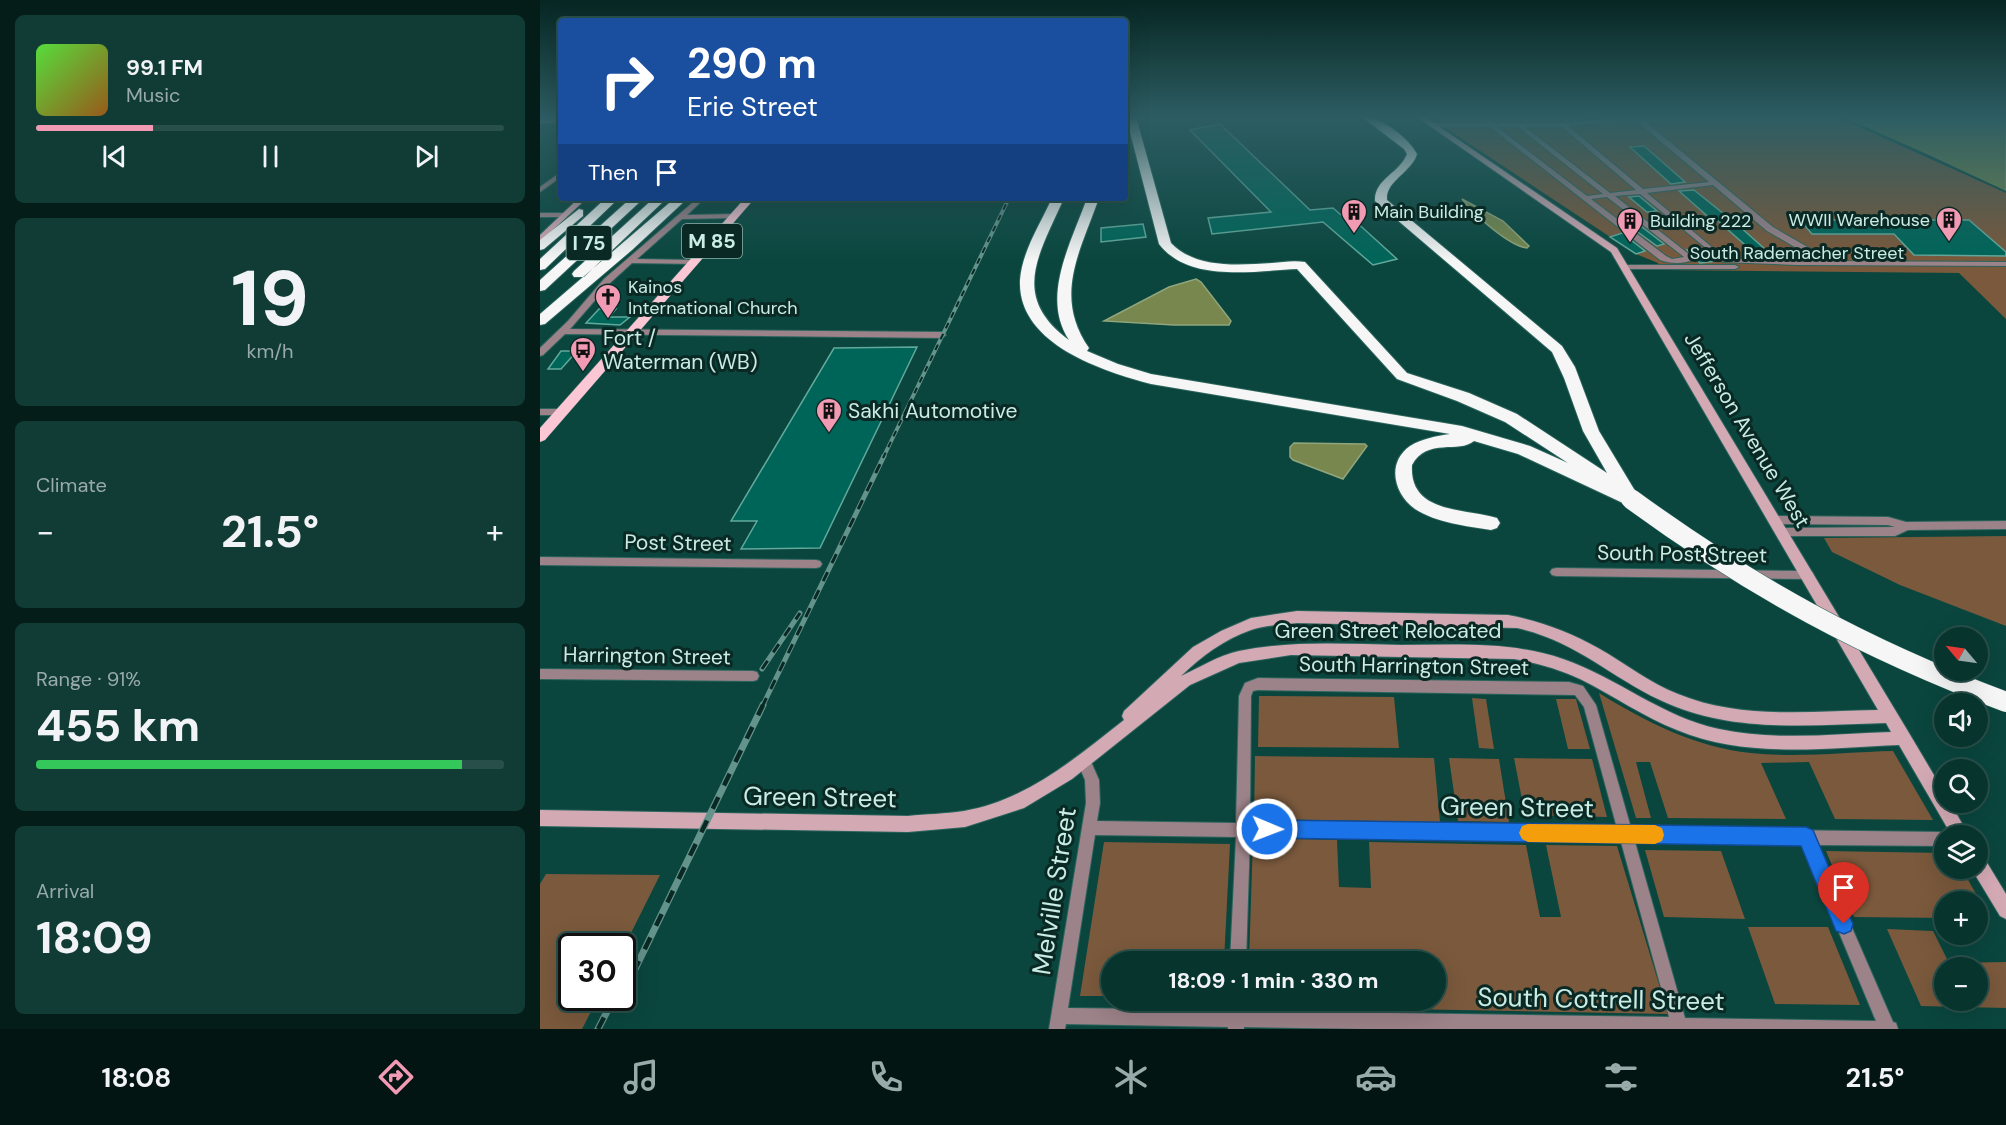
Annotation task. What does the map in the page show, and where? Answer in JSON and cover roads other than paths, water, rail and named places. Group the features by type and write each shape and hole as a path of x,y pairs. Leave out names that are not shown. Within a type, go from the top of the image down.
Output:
{"highway":[{"path":"1144,165 1165,244 1172,252 1190,261 1217,267 1300,265 1401,376 1472,400 1511,418 1575,459 1724,566 1806,615 1885,654 2006,702"},
{"path":"1407,165 1382,188 1381,201 1557,349 1564,360 1593,434 1623,481 1631,499"},
{"path":"540,246 596,201"},
{"path":"540,266 610,201"},
{"name":"I 75","path":"540,287 635,201"},
{"name":"I 75","path":"540,309 658,201"},
{"path":"540,321 679,201"},
{"path":"1057,201 1031,266 1027,281 1028,298 1036,315 1057,337 1100,363 1151,379 1449,428 1507,444 1631,499"},
{"path":"1092,201 1069,265 1064,307 1070,333 1083,350 1100,363"},
{"path":"1491,523 1444,514 1422,504 1406,488 1404,468 1413,454 1434,443 1463,439 1507,444"}],"main road":[{"name":"M 85","path":"540,437 747,201"}],"street":[{"name":"Jefferson Avenue West","path":"1493,165 1608,245 1624,267 1776,520 1955,825"},
{"path":"1542,165 1665,260 1691,259 1570,165"},
{"path":"1613,165 1723,260 2006,264"},
{"path":"1693,165 1770,229 1808,250 1820,263"},
{"path":"540,177 558,176"},
{"path":"540,190 558,177"},
{"path":"1584,198 1714,183"},
{"path":"540,240 580,201"},
{"path":"540,352 628,261 699,201"},
{"path":"540,215 565,215"},
{"path":"680,217 734,216"},
{"path":"628,261 694,262"},
{"name":"South Rademacher Street","path":"1624,267 1969,271"},
{"path":"562,331 942,335"},
{"path":"540,412 562,412"},
{"path":"1776,520 1888,521 1906,526 2006,525"},
{"path":"1783,532 1895,532 1906,526"},
{"name":"Post Street","path":"540,561 816,564"},
{"name":"South Post Street","path":"1556,572 1808,575"},
{"name":"Green Street Relocated","path":"1084,761 1198,651 1226,634 1251,624 1297,617 1508,621 1537,628 1572,641 1654,690 1710,711 1755,718 1891,716"},
{"name":"Green Street Relocated","path":"1084,761 1201,671 1237,657 1292,649 1502,652 1524,655 1570,668 1654,714 1720,737 1773,742 1904,738"},
{"name":"Harrington Street","path":"540,674 753,676"},
{"name":"South Harrington Street","path":"1243,829 1245,696 1249,687 1255,684 1565,687 1579,690 1590,705 1626,834"},
{"name":"Green Street","path":"540,818 908,824 946,822 981,815 1018,802 1052,783 1084,761"},
{"name":"Melville Street","path":"1058,1023 1089,828 1093,789 1090,771 1084,761"},
{"name":"Green Street","path":"1089,828 1934,839"},
{"path":"1238,951 1243,829"},
{"path":"1626,834 1679,1027"},
{"path":"1806,837 1889,1029"},
{"path":"1987,879 2006,910"},
{"name":"South Cottrell Street","path":"1058,1023 1889,1029"}],"railway":[{"path":"883,458 1008,201"},
{"path":"762,707 884,456"},
{"path":"762,669 800,613"},
{"path":"636,967 763,705"},
{"path":"598,1029 607,1011"}],"place":[{"name":"Main Building","path":"1354,235"},
{"name":"WWII Warehouse","path":"1949,243"},
{"name":"Building 222","path":"1630,244"},
{"name":"Kainos International Church","path":"608,320"},
{"name":"Fort / Waterman (WB)","path":"583,373"},
{"name":"Sakhi Automotive","path":"829,434"}]}
